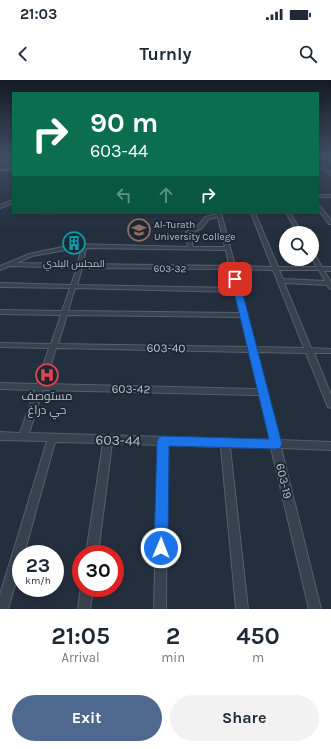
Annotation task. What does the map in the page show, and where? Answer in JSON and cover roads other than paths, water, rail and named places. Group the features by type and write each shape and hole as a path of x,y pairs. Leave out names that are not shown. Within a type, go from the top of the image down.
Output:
{"street":[{"path":"319,196 331,196"},
{"path":"0,208 12,201"},
{"path":"5,205 12,204"},
{"path":"319,207 331,222"},
{"path":"191,249 188,233 200,227 207,218 219,214"},
{"name":"603-19","path":"219,214 315,609"},
{"path":"253,214 331,405"},
{"path":"289,214 296,226"},
{"path":"0,268 41,253 74,246 227,249"},
{"path":"23,437 80,266 84,247"},
{"name":"603-32","path":"9,264 232,269 331,269"},
{"path":"319,266 330,285"},
{"path":"281,281 330,285"},
{"path":"0,285 238,290"},
{"path":"0,312 64,314 244,315"},
{"name":"603-40","path":"0,345 331,351"},
{"name":"603-42","path":"0,386 263,392"},
{"name":"603-44","path":"0,436 331,446"},
{"path":"2,609 52,438"},
{"path":"93,545 108,439"},
{"path":"160,609 163,441"},
{"path":"225,443 242,609"},
{"path":"84,609 86,597"}],"place":[{"name":"Al-Turath University College","path":"139,230"},
{"name":"المجلس البلدي","path":"74,243"},
{"name":"مستوصف حي دراغ","path":"47,375"}]}
